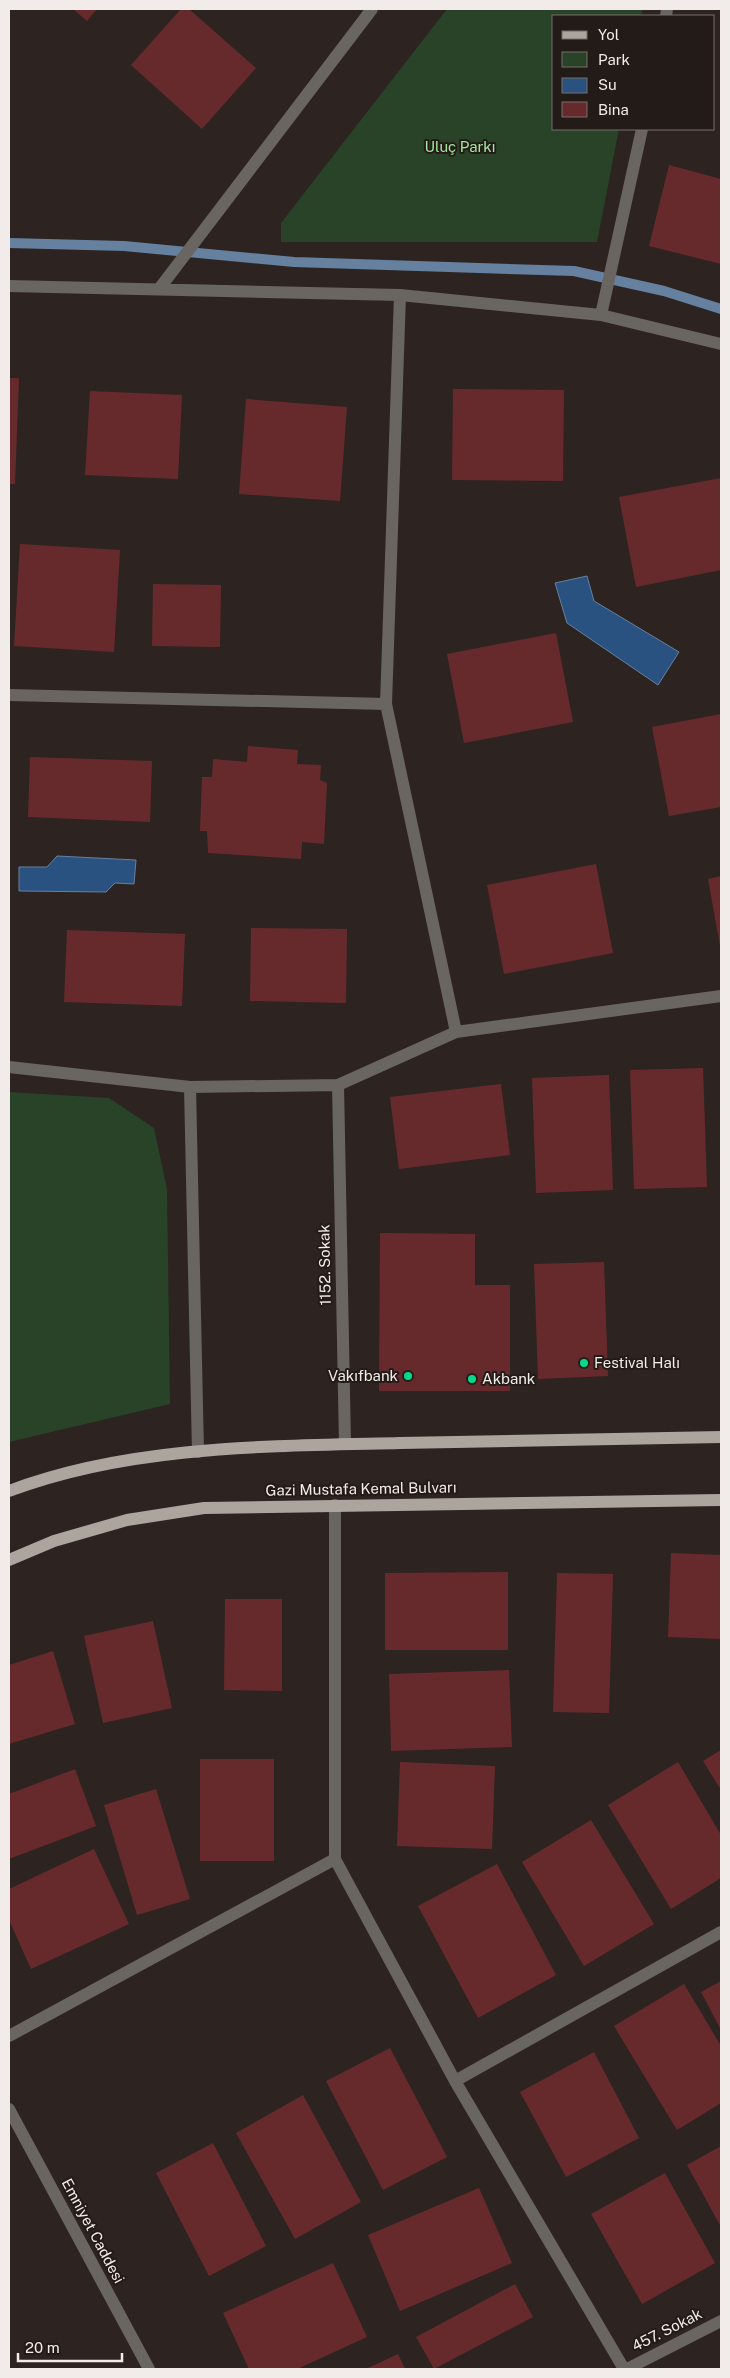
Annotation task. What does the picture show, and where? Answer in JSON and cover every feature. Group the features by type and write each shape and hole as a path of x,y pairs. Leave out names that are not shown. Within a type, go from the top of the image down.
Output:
{"main road":[{"path":"9,1491 36,1481 115,1462 198,1452 344,1444 721,1437"},
{"name":"Gazi Mustafa Kemal Bulvarı","path":"9,1560 54,1542 127,1520 204,1508 721,1500"}],"street":[{"path":"159,289 370,10"},
{"path":"601,315 642,130"},
{"path":"9,286 400,295 601,315 721,344"},
{"path":"400,295 386,704 456,1032"},
{"path":"9,695 386,704"},
{"path":"9,1068 190,1087 338,1085 456,1032 721,996"},
{"name":"1152. Sokak","path":"338,1085 344,1444"},
{"path":"190,1087 198,1452"},
{"path":"335,1505 335,1859 455,2081 626,2369"},
{"path":"9,2036 335,1859"},
{"path":"455,2081 721,1932"},
{"name":"Emniyet Caddesi","path":"9,2109 149,2369"},
{"name":"457. Sokak","path":"626,2369 721,2320"}],"green space":[{"name":"Uluç Parkı","path":"447,9 643,9 641,15 552,15 552,130 619,130 597,242 281,242 281,223"},
{"path":"9,1092 109,1098 154,1128 167,1189 170,1404 9,1442"}],"water":[{"path":"587,576 594,601 679,652 658,685 567,623 555,583"},
{"path":"57,856 136,860 134,884 115,883 106,892 19,891 19,867 47,867"}],"building":[{"path":"73,9 97,9 87,21"},
{"path":"181,9 189,9 256,68 202,129 131,65"},
{"path":"669,165 721,179 721,264 649,246"},
{"path":"9,378 19,378 15,484 9,484"},
{"path":"453,389 564,390 563,481 452,480"},
{"path":"90,391 182,395 178,479 85,475"},
{"path":"246,399 347,407 340,501 239,494"},
{"path":"721,478 721,570 636,587 619,497"},
{"path":"20,544 120,550 114,652 14,646"},
{"path":"153,584 221,585 220,647 152,646"},
{"path":"556,633 573,722 464,743 447,654"},
{"path":"721,714 721,807 669,816 652,727"},
{"path":"248,746 298,750 297,764 321,765 320,780 327,783 324,844 302,842 301,859 208,853 207,831 200,831 202,777 212,777 213,759 247,762"},
{"path":"30,757 152,761 150,822 28,817"},
{"path":"596,864 613,953 504,974 487,885"},
{"path":"721,876 721,946 720,946 708,879"},
{"path":"251,928 347,929 346,1003 250,1001"},
{"path":"67,930 185,934 182,1006 64,1002"},
{"path":"703,1068 707,1187 634,1189 630,1070"},
{"path":"609,1075 613,1190 536,1193 532,1078"},
{"path":"501,1084 510,1155 399,1169 390,1097"},
{"path":"380,1233 475,1234 475,1285 510,1285 510,1391 379,1391"},
{"path":"604,1262 608,1376 538,1379 534,1264"},
{"path":"671,1553 721,1555 721,1639 668,1637"},
{"path":"508,1572 508,1650 385,1650 385,1573"},
{"path":"557,1573 613,1574 609,1713 553,1712"},
{"path":"225,1599 282,1599 282,1691 224,1690"},
{"path":"153,1621 172,1708 103,1723 84,1636"},
{"path":"53,1651 75,1724 9,1744 9,1665"},
{"path":"509,1670 512,1747 391,1751 389,1674"},
{"path":"721,1750 721,1790 703,1761"},
{"path":"200,1759 274,1759 274,1861 200,1861"},
{"path":"400,1762 495,1766 492,1849 397,1846"},
{"path":"678,1762 721,1835 721,1878 671,1909 608,1805"},
{"path":"75,1769 96,1826 9,1859 9,1794"},
{"path":"156,1789 190,1899 137,1915 104,1805"},
{"path":"591,1820 654,1924 584,1966 522,1862"},
{"path":"94,1849 129,1924 31,1969 9,1920 9,1889"},
{"path":"497,1864 556,1975 478,2018 418,1906"},
{"path":"721,1981 721,2030 701,1992"},
{"path":"684,1984 721,2046 721,2103 677,2130 614,2026"},
{"path":"390,2048 447,2157 383,2190 326,2081"},
{"path":"594,2052 639,2138 566,2177 520,2092"},
{"path":"303,2095 361,2202 295,2239 236,2133"},
{"path":"213,2143 266,2246 209,2276 156,2173"},
{"path":"721,2146 721,2227 687,2165"},
{"path":"665,2173 715,2263 642,2304 591,2214"},
{"path":"479,2188 512,2263 400,2311 368,2235"},
{"path":"333,2263 367,2337 297,2369 249,2369 223,2313"},
{"path":"515,2284 533,2317 434,2369 416,2337"},
{"path":"398,2354 405,2369 366,2369"}],"waterway":[{"path":"9,243 124,246 294,262 574,271 664,291 721,309"}],"place":[{"name":"Festival Halı","path":"584,1363"},
{"name":"Vakıfbank","path":"408,1376"},
{"name":"Akbank","path":"472,1379"}]}
